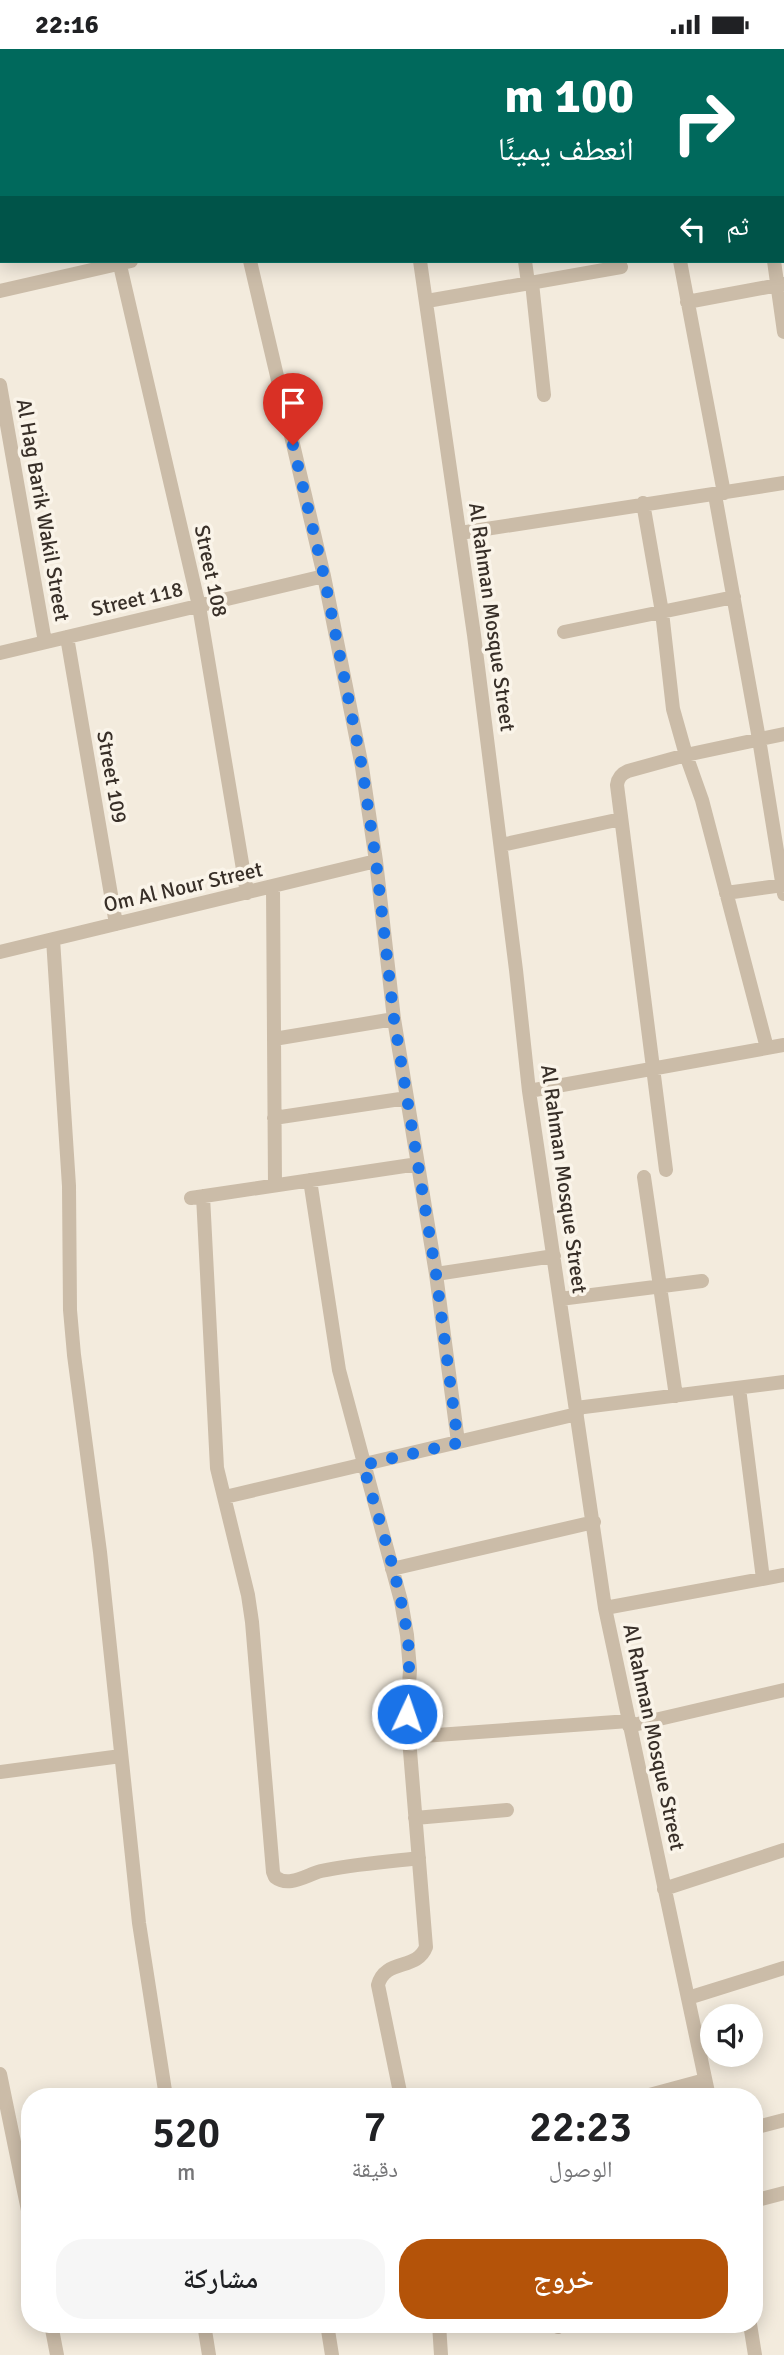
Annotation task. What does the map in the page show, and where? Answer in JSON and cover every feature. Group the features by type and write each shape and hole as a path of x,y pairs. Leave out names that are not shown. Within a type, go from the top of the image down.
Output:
{"street":[{"path":"0,291 119,263"},
{"name":"Street 108","path":"123,263 199,606 247,893"},
{"path":"250,263 324,576 362,767 394,1019 436,1274 458,1443"},
{"name":"Al Rahman Mosque Street","path":"420,263 460,533 501,845 529,1091 605,1608 707,2088"},
{"path":"525,263 544,395"},
{"path":"680,263 783,888 726,893"},
{"path":"775,263 781,284 784,332"},
{"path":"427,301 621,267"},
{"path":"687,302 781,284"},
{"name":"Al Hag Barik Wakil Street","path":"0,385 46,642"},
{"path":"460,533 784,483"},
{"path":"643,503 662,612 671,699 685,755 697,783 767,1048"},
{"name":"Street 118","path":"0,653 324,576"},
{"path":"564,632 734,597"},
{"name":"Street 109","path":"67,637 116,924"},
{"path":"666,1170 617,785 622,773 685,755 784,734"},
{"path":"501,845 621,819"},
{"name":"Om Al Nour Street","path":"0,952 376,861"},
{"path":"273,887 275,1185"},
{"path":"53,939 69,1186 70,1310 79,1406 100,1552 139,1923 165,2088"},
{"path":"274,1039 394,1019"},
{"path":"529,1091 784,1045"},
{"path":"274,1118 407,1098"},
{"path":"418,1164 197,1197 218,1468 252,1622 273,1872 275,1877 285,1881 329,1870 419,1859"},
{"path":"644,1177 676,1395"},
{"path":"310,1180 340,1370 407,1635 410,1670 407,1714 426,1947 419,1958 385,1971 378,1985 399,2088"},
{"path":"436,1274 554,1256"},
{"path":"560,1299 702,1281"},
{"path":"225,1497 458,1443 577,1411 676,1395 784,1382"},
{"path":"739,1388 762,1579"},
{"path":"392,1569 594,1522"},
{"path":"605,1608 784,1575"},
{"path":"409,1737 629,1724 784,1690"},
{"path":"0,1772 121,1756"},
{"path":"415,1818 507,1810"},
{"path":"664,1889 784,1850"},
{"path":"688,1998 784,1968"},
{"path":"0,2074 21,2176"},
{"path":"675,2088 705,2080"},
{"path":"763,2126 784,2120"},
{"path":"763,2199 784,2193"},
{"path":"53,2333 57,2355"},
{"path":"205,2333 209,2355"},
{"path":"328,2333 332,2355"},
{"path":"440,2333 441,2355"},
{"path":"751,2333 755,2355"}],"route":[{"path":"293,445 324,576 362,767 394,1019 436,1274 458,1443 363,1465 401,1601 410,1670 407,1714"}]}
